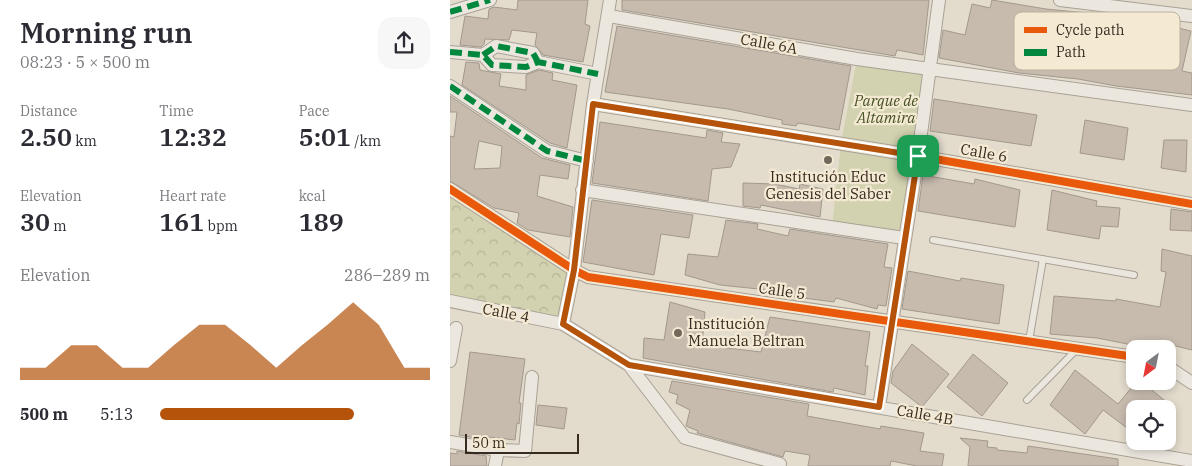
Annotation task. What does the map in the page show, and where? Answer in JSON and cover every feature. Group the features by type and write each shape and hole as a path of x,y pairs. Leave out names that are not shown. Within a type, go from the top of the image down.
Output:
{"street":[{"path":"450,12 490,0"},
{"path":"610,0 609,16 593,104 574,270 563,324 629,365 685,438 780,464"},
{"path":"879,407 918,156 939,0"},
{"path":"1060,0 1159,12"},
{"name":"Calle 6A","path":"609,16 929,70"},
{"path":"450,52 483,55 496,46 533,53 538,62"},
{"path":"483,55 492,65 526,67 538,62 598,74"},
{"path":"929,70 1192,105"},
{"path":"450,86 547,151 586,160"},
{"name":"Calle 6","path":"593,104 918,156 1192,204"},
{"name":"Calle 5","path":"450,189 574,270 588,277 1126,356"},
{"path":"582,190 904,238"},
{"name":"Calle 4","path":"450,302 563,324"},
{"path":"450,361 456,328"},
{"name":"Calle 4B","path":"629,365 1192,461"},
{"path":"1176,372 1192,383"},
{"path":"450,442 498,450 525,451 532,378"},
{"path":"495,466 498,450"}],"lane":[{"path":"933,240 1134,275"},
{"path":"1029,341 1042,258"},
{"path":"1027,400 1078,348"}],"green space":[{"name":"Parque de Altamira","path":"857,59 929,70 904,238 832,227 841,143"},
{"path":"450,196 569,271 562,322 450,301"}],"building":[{"path":"518,0 588,0 585,24 590,26 583,62 543,55 535,45 537,33 512,30 509,40 485,39 481,47 460,45 465,16 488,19 489,9 494,7 517,10"},
{"path":"622,0 929,0 923,55 897,50 895,56 622,10"},
{"path":"992,0 1077,12 1014,12 1014,70 1180,70 1180,28 1191,31 1182,71 1192,73 1192,95 1019,73 939,58 943,30 965,35 972,4 990,8"},
{"path":"617,26 851,66 839,130 798,123 796,126 782,124 782,120 728,109 605,92"},
{"path":"466,62 479,63 480,70 501,74 499,86 526,90 526,75 539,70 553,73 552,80 577,85 567,148 550,143 462,85"},
{"path":"450,96 542,158 570,165 568,179 540,175 537,196 573,207 570,237 528,230 517,223 519,213 494,208 450,181 450,136 454,137 457,112 450,112","holes":["479,141 502,146 500,168 474,169"]},
{"path":"934,99 1037,115 1031,146 930,131"},
{"path":"1085,120 1128,128 1124,160 1080,153"},
{"path":"600,122 706,138 707,130 723,133 721,142 740,144 731,167 712,169 708,201 592,183"},
{"path":"1164,140 1187,140 1186,172 1161,168"},
{"path":"923,175 974,184 975,179 1020,190 1015,227 918,211"},
{"path":"743,183 775,184 799,189 800,184 823,189 820,217 761,205 760,208 743,206"},
{"path":"1052,190 1097,201 1096,206 1120,208 1118,227 1101,226 1099,239 1047,230"},
{"path":"592,200 693,215 689,238 661,234 654,275 583,262"},
{"path":"1171,209 1192,212 1192,231 1170,230"},
{"path":"726,220 758,224 757,229 788,236 790,229 888,244 884,267 892,268 886,306 878,305 877,309 836,298 834,302 788,296 768,290 720,285 685,275 688,254 718,257"},
{"path":"1162,249 1192,256 1192,350 1176,346 1176,340 1126,340 1126,344 1097,338 1050,334 1054,296 1116,301 1116,299 1160,307 1166,272 1161,271"},
{"path":"908,271 960,281 961,278 1004,285 999,324 902,309"},
{"path":"670,302 705,312 702,345 761,352 770,317 870,332 865,366 868,366 865,395 834,388 833,392 643,358 644,338 664,340"},
{"path":"912,344 949,374 922,407 891,383 893,371"},
{"path":"470,352 525,359 519,403 521,403 519,424 517,423 515,440 489,437 488,440 459,435"},
{"path":"973,354 1008,383 982,416 947,387"},
{"path":"1075,370 1118,404 1130,390 1152,390 1164,400 1126,400 1126,427 1103,410 1085,434 1050,405"},
{"path":"672,381 809,404 807,416 880,429 881,426 924,433 920,451 944,454 942,466 917,466 891,461 890,466 808,466 810,455 785,451 783,457 697,433 698,431 686,426 690,410 676,403 678,395 669,392"},
{"path":"538,405 567,408 564,429 536,425"},
{"path":"960,438 988,441 987,447 997,448 997,450 1027,453 1028,446 1118,459 1118,466 968,466 970,447"},
{"path":"457,451 486,456 487,466 450,466 450,453 457,454"}],"marked path":[{"path":"450,12 490,0"},
{"path":"483,55 496,46 533,53 538,62"},
{"path":"450,52 483,55 492,65 526,67 538,62 598,74"},
{"path":"450,86 547,151 587,161"}],"cycle path":[{"path":"593,104 918,156 1192,204"},
{"path":"450,189 574,270 588,277 1126,356"}],"place":[{"name":"Institución Educ Genesis del Saber","path":"828,160"},
{"name":"Institución Manuela Beltran","path":"678,333"}],"route":[{"path":"593,104 918,156 879,407 629,365 563,324 574,270 593,104"}]}
